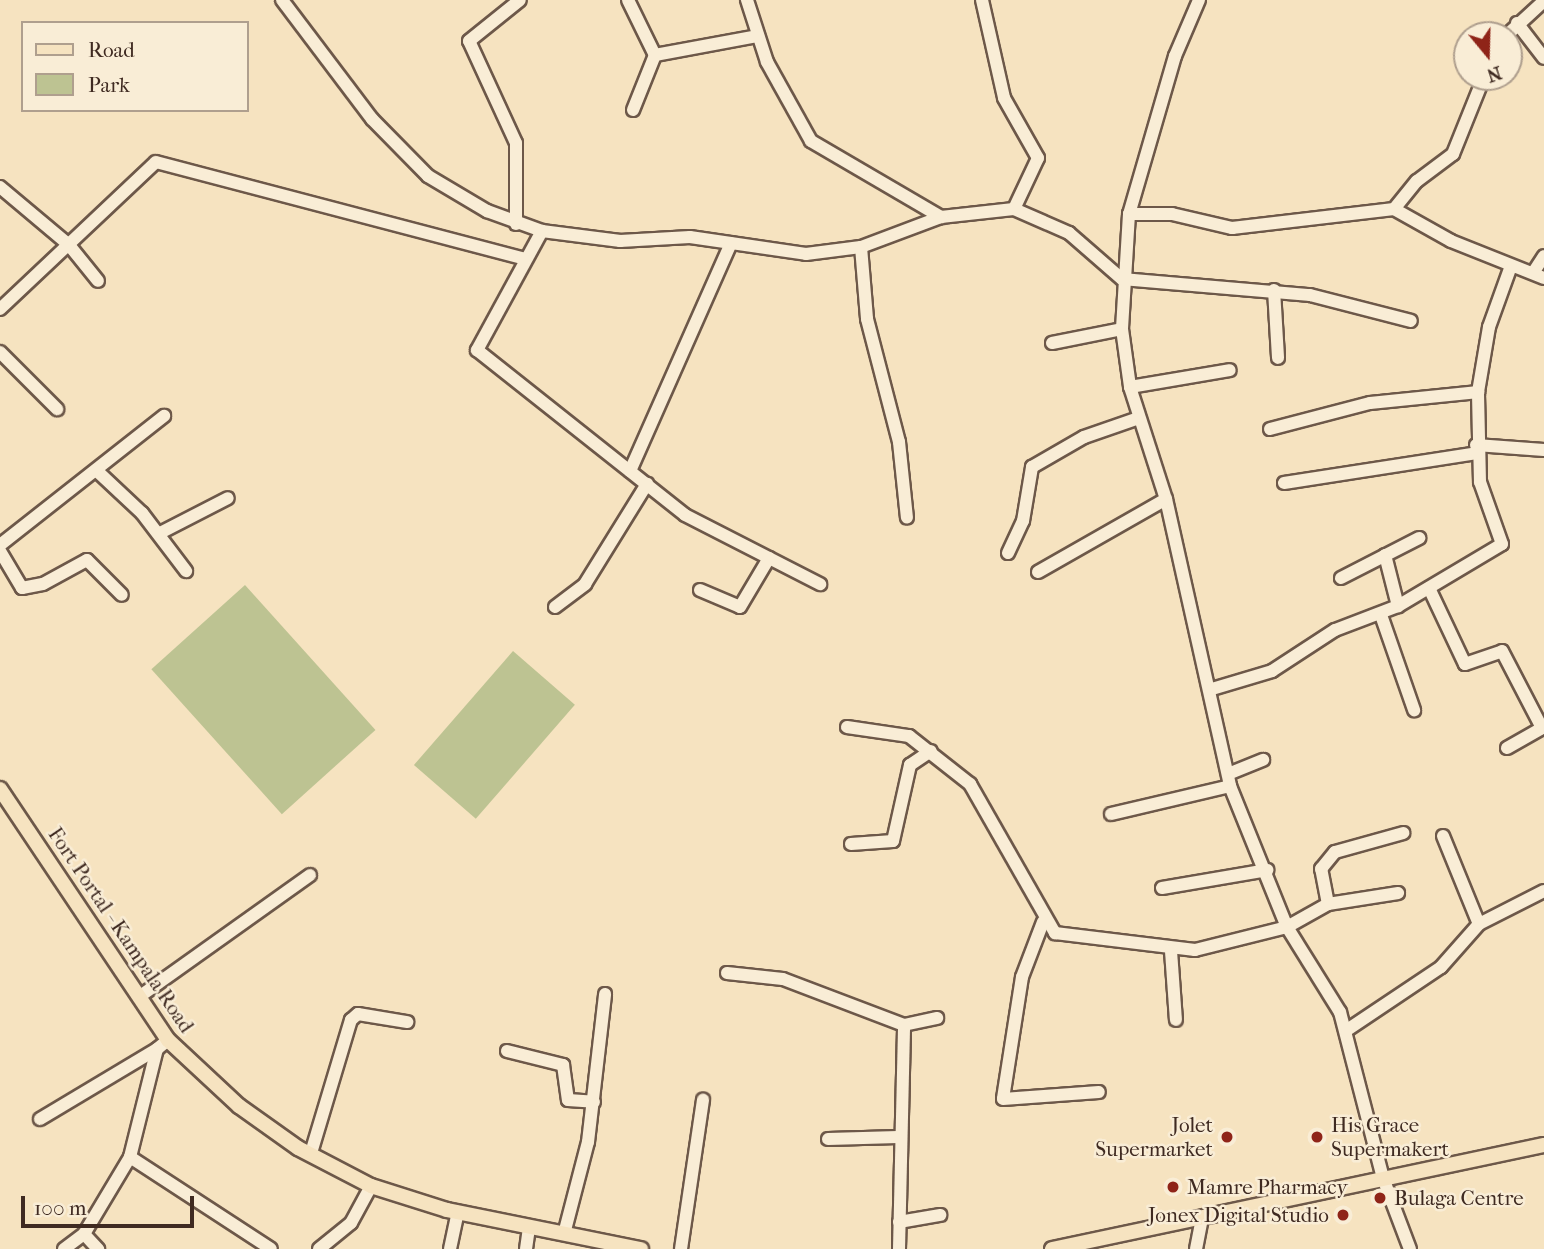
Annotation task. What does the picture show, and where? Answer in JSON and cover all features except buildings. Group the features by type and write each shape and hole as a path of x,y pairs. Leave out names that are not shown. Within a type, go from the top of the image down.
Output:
{"main road":[{"name":"Fort Portal - Kampala Road","path":"0,789 139,997 163,1045 239,1106 311,1153 371,1186 458,1212 641,1249"},
{"path":"1052,1249 1544,1145"}],"street":[{"path":"282,0 372,119 428,176 516,224 601,241 690,237 806,254 861,247 941,218 1014,209 1069,233 1122,279 1274,290 1411,321"},
{"path":"516,224 516,143 469,41 520,0"},
{"path":"628,0 655,55 633,110"},
{"path":"747,0 758,36 811,141 941,218"},
{"path":"982,0 1004,98 1038,158 1014,209"},
{"path":"1199,0 1175,56 1129,214 1122,279 1122,329 1130,387 1166,499 1212,689 1229,780 1267,870 1287,927 1347,1030 1383,1178 1410,1249"},
{"path":"1519,21 1544,1"},
{"path":"1523,31 1544,58"},
{"path":"655,55 758,36"},
{"path":"1394,209 1417,181 1453,154 1478,91"},
{"path":"0,309 156,162 525,259"},
{"path":"0,187 69,245 98,281"},
{"path":"1129,214 1172,214 1231,228 1394,209 1511,266 1538,276 1544,256"},
{"path":"542,231 477,350 685,515 820,584"},
{"path":"630,471 731,243"},
{"path":"861,247 867,319 899,442 907,517"},
{"path":"1212,689 1272,671 1335,630 1381,615 1502,544 1477,449 1478,392 1489,327 1511,266"},
{"path":"1274,290 1278,358"},
{"path":"1052,343 1122,329"},
{"path":"0,352 57,409"},
{"path":"1130,387 1230,370"},
{"path":"1270,429 1370,403 1478,392"},
{"path":"0,545 164,416"},
{"path":"1008,553 1023,521 1032,467 1084,437 1139,418"},
{"path":"1284,483 1477,449 1544,450"},
{"path":"96,470 160,533 186,571"},
{"path":"555,607 585,584 647,484"},
{"path":"160,533 228,498"},
{"path":"1038,572 1166,499"},
{"path":"1341,578 1419,538"},
{"path":"0,551 22,588 43,584 87,560 122,595"},
{"path":"1385,555 1398,606"},
{"path":"700,590 740,607 769,558"},
{"path":"1429,588 1465,664 1502,651 1543,727 1507,748"},
{"path":"1381,615 1413,710"},
{"path":"847,727 909,736 931,751 982,802 1043,922 1055,933 1171,951 1287,927 1328,904 1398,893"},
{"path":"851,844 893,841 910,765 931,751"},
{"path":"1111,814 1229,780 1263,760"},
{"path":"1328,904 1321,869 1335,852 1403,833"},
{"path":"1443,836 1479,924"},
{"path":"1162,888 1267,870"},
{"path":"139,997 310,875"},
{"path":"1347,1030 1441,967 1479,924 1544,891"},
{"path":"1043,922 1022,976 1003,1099 1099,1092"},
{"path":"1171,951 1176,1020"},
{"path":"727,973 783,979 904,1025 937,1018"},
{"path":"564,1234 594,1102 605,994"},
{"path":"311,1153 351,1020 358,1014 407,1022"},
{"path":"899,1249 898,1137 904,1025"},
{"path":"40,1119 163,1045"},
{"path":"64,1249 84,1234 130,1157 163,1045"},
{"path":"507,1051 563,1065 568,1100 594,1102"},
{"path":"681,1249 703,1100"},
{"path":"828,1139 898,1137"},
{"path":"130,1157 271,1249"},
{"path":"320,1249 351,1223 371,1186"},
{"path":"450,1249 458,1212"},
{"path":"899,1222 940,1214"},
{"path":"1196,1249 1202,1217"},
{"path":"527,1249 529,1228"},
{"path":"84,1234 98,1249"}],"green space":[{"path":"245,585 375,730 282,814 151,669"},
{"path":"513,651 575,705 476,819 414,765"}],"place":[{"name":"Jolet Supermarket","path":"1227,1137"},
{"name":"His Grace Supermakert","path":"1317,1137"},
{"name":"Mamre Pharmacy","path":"1173,1187"},
{"name":"Bulaga Centre","path":"1380,1198"},
{"name":"Jonex Digital Studio","path":"1343,1215"}]}
